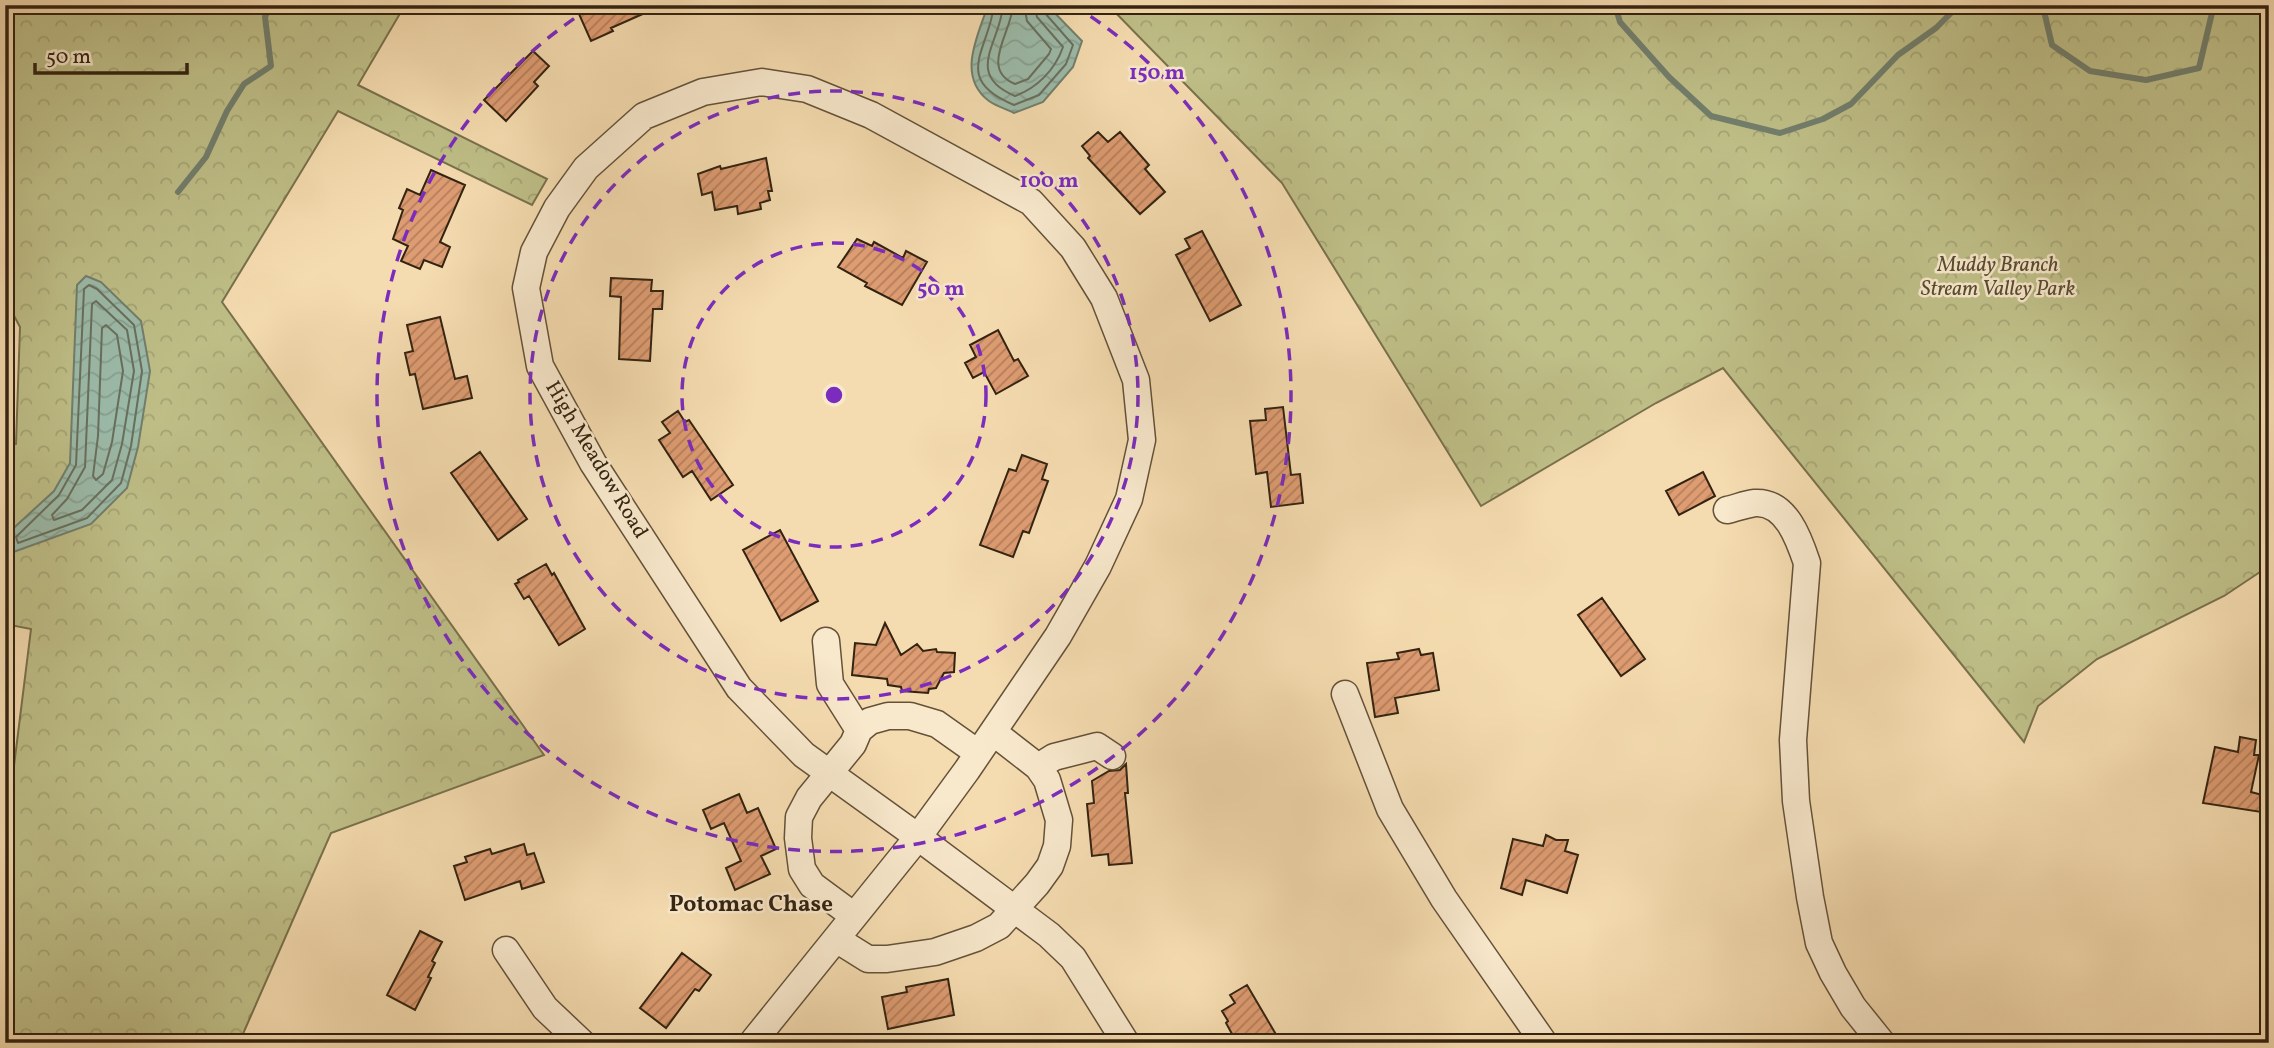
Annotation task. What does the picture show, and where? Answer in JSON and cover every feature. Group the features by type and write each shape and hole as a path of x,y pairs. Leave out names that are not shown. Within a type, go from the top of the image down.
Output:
{"street":[{"name":"High Meadow Road","path":"918,837 1058,636 1098,566 1129,499 1142,440 1136,380 1104,298 1073,248 1031,202 871,115 807,89 762,82 703,92 644,116 586,168 557,208 534,252 526,288 540,366 593,463 739,688 804,755 1049,935 1073,958 1126,1043"},
{"path":"1727,510 1756,503 1772,505 1785,517 1799,539 1807,563 1793,740 1797,801 1810,897 1819,943 1833,974 1853,1007 1882,1043"},
{"path":"826,641 830,684 859,730"},
{"path":"1345,694 1390,809 1444,899 1544,1043"},
{"path":"836,939 868,959 923,953 976,938 999,926 1016,910 1050,866 1058,846 1059,820 1047,780 1038,767 986,743 911,716 888,716 870,722 859,730 853,744 809,798 799,817 799,857 802,869 812,884 854,916"},
{"path":"1038,767 1054,757 1097,747 1111,756"},
{"path":"752,1043 918,837"},
{"path":"506,950 545,1008 582,1043"}],"green space":[{"path":"5,5 405,5 358,85 547,179 532,205 338,111 222,302 544,755 331,833 239,1043 5,1043 5,812 9,806 31,629 5,624 5,446 16,444 20,327 5,299"},
{"name":"Muddy Branch Stream Valley Park","path":"1108,5 2269,5 2269,566 2224,596 2097,659 2038,706 2024,742 1723,368 1656,403 1481,506 1282,183"}],"water":[{"path":"988,5 1047,5 1082,41 1073,67 1043,102 1014,113 992,103 979,91 974,80 972,55"},
{"path":"86,276 101,282 141,321 150,371 138,447 127,488 91,524 5,555 5,536 54,491 70,463 77,285"}],"building":[{"path":"575,5 663,5 611,28 613,31 591,41"},
{"path":"533,51 549,66 534,82 538,86 506,121 484,100"},
{"path":"1098,132 1108,142 1120,132 1149,165 1145,169 1165,192 1140,214 1088,158 1090,156 1082,146"},
{"path":"766,158 772,191 768,191 770,200 760,203 761,209 738,214 737,206 715,210 712,192 702,195 698,174 720,166 721,169"},
{"path":"431,170 465,185 440,242 450,247 442,267 424,260 420,269 401,261 408,246 393,239 403,210 399,208 407,189 420,195"},
{"path":"1202,231 1241,305 1210,321 1176,255 1190,248 1185,239"},
{"path":"857,239 872,246 874,242 903,258 906,251 927,262 902,305 865,286 867,283 838,267"},
{"path":"611,278 652,280 651,291 663,291 662,309 653,309 650,361 619,359 621,297 610,296"},
{"path":"440,317 455,379 467,376 472,398 423,409 415,374 410,375 405,353 413,351 407,325"},
{"path":"998,330 1014,361 1018,359 1028,376 996,394 984,372 973,378 965,363 976,357 970,345"},
{"path":"1283,407 1291,475 1300,474 1303,503 1271,507 1267,472 1256,474 1250,421 1266,420 1265,409"},
{"path":"678,411 685,422 689,420 733,485 711,500 692,471 683,477 659,440 670,433 662,422"},
{"path":"480,452 527,519 498,540 451,473"},
{"path":"1022,455 1047,464 1042,479 1048,481 1029,533 1023,531 1013,557 980,545 1009,469 1016,471"},
{"path":"1703,472 1715,496 1679,515 1666,491"},
{"path":"780,530 818,601 781,621 743,550"},
{"path":"546,564 552,575 554,573 585,629 559,645 529,596 524,599 515,584"},
{"path":"1602,598 1645,659 1621,676 1578,615"},
{"path":"885,623 901,655 917,644 923,651 936,649 937,652 955,653 954,672 944,673 936,688 929,689 928,693 902,691 901,687 888,685 887,679 852,675 855,643 876,645"},
{"path":"1419,649 1421,655 1433,653 1439,690 1395,698 1398,713 1375,717 1367,663 1399,659 1397,653"},
{"path":"2240,737 2256,740 2254,755 2259,755 2251,792 2266,796 2261,812 2203,803 2215,747 2238,752"},
{"path":"1126,764 1128,793 1125,793 1132,863 1109,865 1108,854 1092,856 1087,804 1094,803 1092,781 1109,771 1120,770"},
{"path":"739,794 747,813 758,808 776,849 761,856 770,874 735,890 726,868 741,861 724,823 711,829 703,810"},
{"path":"1546,835 1556,840 1568,840 1565,851 1578,855 1567,893 1526,880 1522,895 1501,888 1513,839 1543,846"},
{"path":"524,844 527,855 534,853 544,882 522,889 520,881 465,900 454,866 467,862 465,857 490,849 492,854"},
{"path":"420,931 442,942 432,961 435,963 428,977 431,978 415,1010 387,995"},
{"path":"682,953 711,975 699,991 695,989 666,1028 640,1008"},
{"path":"948,979 954,1015 888,1029 882,997 907,992 906,987"},
{"path":"1247,985 1281,1043 1237,1043 1222,1011 1235,1003 1230,995"}],"waterway":[{"path":"178,192 206,157 227,111 244,84 271,66 265,17 270,5"},
{"path":"1615,5 1620,22 1669,77 1711,116 1780,133 1823,119 1851,104 1898,55 1936,28 1959,5"},
{"path":"2022,5 2044,11 2052,45 2090,71 2146,80 2199,68 2212,13 2225,5"}],"district":[{"name":"Potomac Chase","path":"751,905"}]}
